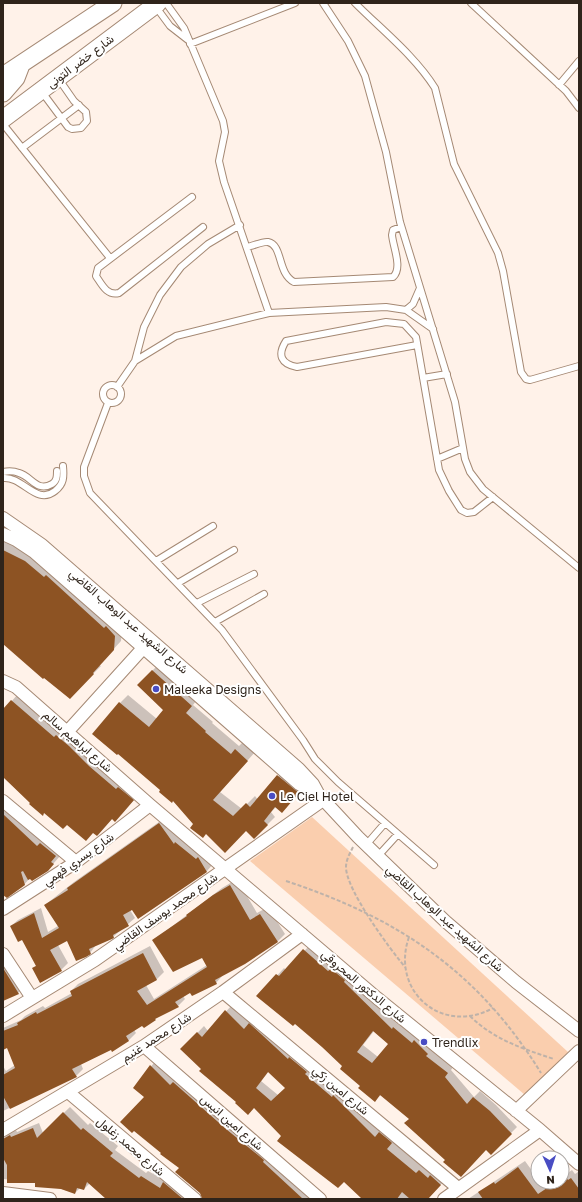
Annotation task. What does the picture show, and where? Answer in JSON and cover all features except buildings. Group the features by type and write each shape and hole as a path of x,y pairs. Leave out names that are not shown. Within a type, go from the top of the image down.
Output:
{"main road":[{"path":"3,76 113,3"},
{"name":"شارع خضر التونى","path":"3,119 160,4"},
{"path":"3,93 16,78 21,64"}],"street":[{"name":"شارع الشهيد عبد الوهاب القاضي","path":"3,518 42,545 287,758 309,779 321,798 362,841 445,921 516,982 579,1031"},
{"name":"شارع الشهيد عبد الوهاب القاضي","path":"3,534 16,540 34,552 299,784 321,798"},
{"path":"68,731 144,648"},
{"name":"شارع ابراهيم سالم","path":"3,681 16,687 68,731 150,805"},
{"name":"شارع محمد يوسف القاضي","path":"3,1016 95,960 226,869 321,798"},
{"path":"3,801 76,862"},
{"name":"شارع يسري فهمي","path":"3,909 76,862 150,805"},
{"name":"شارع الدكتور المحروقي","path":"150,805 377,998 540,1130 579,1164"},
{"name":"شارع محمد غنيم","path":"3,1130 144,1046 223,992 302,934"},
{"path":"3,954 32,998"},
{"name":"شارع امين زكي","path":"223,992 458,1188"},
{"name":"شارع امين انيس","path":"144,1046 320,1199"},
{"path":"516,1111 579,1051"},
{"name":"شارع محمد زغلول","path":"68,1092 194,1199"},
{"path":"444,1199 540,1130"},
{"path":"3,1193 50,1199"}],"lane":[{"path":"189,42 295,3"},
{"path":"323,3 348,41 365,76 386,152 401,227 421,287 455,402 465,459 470,472 483,489 579,568"},
{"path":"355,3 412,60 435,88 454,164 498,253 503,271 521,372 523,376 530,380 579,366"},
{"path":"471,3 559,85 579,108"},
{"path":"160,4 170,26 189,42"},
{"path":"160,4 184,28 223,121 225,132 219,161 224,182 269,312"},
{"path":"559,85 579,61"},
{"path":"41,91 61,118 72,129 81,128 87,121 88,116 58,78"},
{"path":"22,148 79,105"},
{"path":"3,124 110,258"},
{"path":"192,197 110,258 98,268 96,276 107,291 116,294 203,227"},
{"path":"117,386 135,362 147,321 160,295 181,267 208,244 240,225"},
{"path":"247,248 267,242 272,244 276,247 285,274 294,282 393,277 398,267 392,235 393,230 401,227"},
{"path":"406,310 416,300 421,287"},
{"path":"135,362 176,336 269,312 386,307 406,310 433,329"},
{"path":"417,345 297,367 288,365 281,358 281,349 286,341 386,322 404,324 416,337 439,470 449,491 461,510 467,513 474,512 493,497"},
{"path":"423,378 447,374"},
{"path":"107,386 117,386 121,392 120,399 115,404 108,403 103,398 103,391 107,386"},
{"path":"108,403 87,455 84,467 85,481 90,492 215,622 294,728 315,759 338,782 434,866"},
{"path":"437,459 463,448"},
{"path":"3,478 14,478 34,493 43,496 52,494 61,487 64,480 63,466"},
{"path":"3,472 19,473 26,476 35,485 41,487 53,484 56,480 57,471"},
{"path":"156,561 213,526"},
{"path":"178,583 234,550"},
{"path":"196,603 254,574"},
{"path":"215,622 264,594"},
{"path":"362,841 385,823"},
{"path":"378,856 398,834"}],"path":[{"path":"362,841 347,861 347,873 352,887 367,913 385,942 405,967"},
{"path":"286,882 367,913 409,937 454,969 493,1008 527,1050 546,1082"},
{"path":"409,937 405,952 405,967 410,984 424,1003 446,1014 470,1016 493,1008"},
{"path":"470,1016 485,1030 498,1038 527,1050 567,1063"}],"shaded area":[{"path":"312,817 568,1052 525,1095 250,861"}],"place":[{"name":"Maleeka Designs","path":"156,689"},
{"name":"Le Ciel Hotel","path":"272,796"},
{"name":"Trendlix","path":"424,1042"}]}
